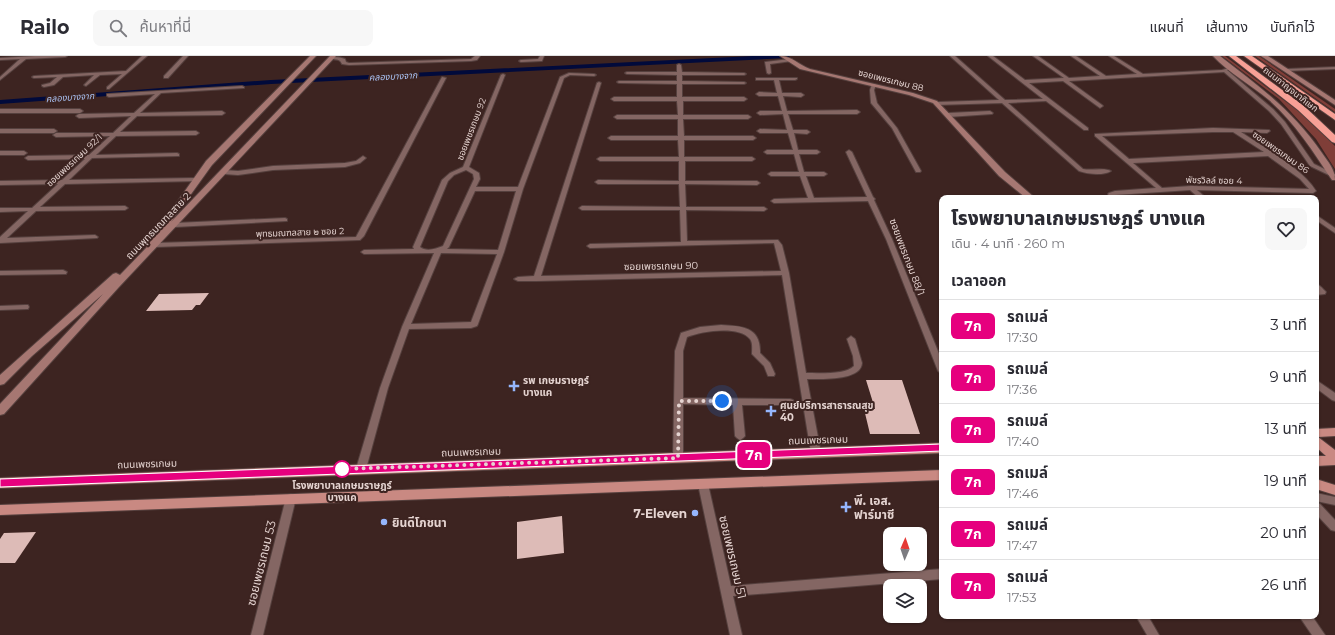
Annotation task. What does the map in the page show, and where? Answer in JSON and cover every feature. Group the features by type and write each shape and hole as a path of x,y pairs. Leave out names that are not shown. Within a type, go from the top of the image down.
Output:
{"highway":[{"name":"ถนนกาญจนาภิเษก","path":"1232,56 1301,108 1335,140"},
{"name":"ถนนกาญจนาภิเษก","path":"1247,56 1335,118"}],"main road":[{"name":"ถนนพุทธมณฑลสาย 2","path":"0,381 42,342 99,293 148,244 171,217 209,163 313,56"},
{"path":"1216,56 1278,105 1288,115 1316,150 1334,176"},
{"path":"1264,56 1335,102"},
{"name":"ถนนพุทธมณฑลสาย 2","path":"0,411 116,285 156,245 332,57"},
{"name":"ซอยเพชรเกษม 88","path":"787,58 809,70 928,99 938,104 1002,174 1027,195"},
{"path":"198,177 223,174"},
{"path":"1319,433 1335,432"},
{"path":"1319,443 1325,447 1335,459"},
{"name":"ถนนเพชรเกษม","path":"0,483 361,468 939,448"},
{"path":"1319,460 1335,459"},
{"path":"0,510 939,475"},
{"path":"1319,485 1335,490"}],"street":[{"path":"0,59 65,56"},
{"path":"109,88 145,56"},
{"path":"166,77 186,56"},
{"path":"430,62 433,56"},
{"path":"332,57 339,58 343,60 344,63 349,64 471,60 478,56"},
{"path":"521,61 540,60 542,56"},
{"path":"952,56 1081,170 1088,172 1108,171"},
{"path":"990,56 1086,129"},
{"path":"1035,56 1100,106"},
{"path":"1073,56 1106,78"},
{"path":"1111,56 1143,76"},
{"path":"1,77 26,57"},
{"path":"769,73 767,63 787,58"},
{"path":"679,65 680,117 683,159 684,243"},
{"path":"1286,70 1335,68"},
{"path":"1024,82 1224,72 1224,70 1232,69"},
{"path":"34,77 126,72"},
{"path":"1204,72 1235,80"},
{"path":"1224,72 1271,110 1302,148 1312,165 1334,176"},
{"path":"627,73 744,74"},
{"path":"86,85 99,74"},
{"path":"406,327 474,324 501,252 520,189 562,77 569,74 594,75"},
{"name":"ซอยเพชรเกษม 92","path":"421,251 416,247 445,180 452,174 466,168 503,75"},
{"path":"44,86 52,84 61,76"},
{"name":"พุทธมณฑลสาย ๒ ซอย 2","path":"156,245 358,239 361,236 444,78"},
{"path":"758,78 795,79"},
{"path":"776,79 802,174 812,200"},
{"path":"619,82 744,83"},
{"path":"537,279 598,83"},
{"path":"874,85 872,90 874,103 894,128 918,171"},
{"path":"109,95 242,88"},
{"name":"ซอยเพชรเกษม 92/1","path":"0,240 92,157 160,92"},
{"path":"759,94 802,95"},
{"path":"614,99 744,100"},
{"path":"938,104 1046,100"},
{"path":"0,111 135,115 222,113"},
{"path":"760,113 856,112"},
{"path":"948,116 990,113"},
{"path":"617,117 748,118"},
{"path":"1160,189 1097,134 1234,130 1267,131"},
{"name":"ซอยเพชรเกษม 86","path":"1234,130 1301,177 1311,186 1314,191"},
{"path":"0,131 115,135 196,133"},
{"path":"760,132 807,132"},
{"path":"611,138 753,138"},
{"path":"1302,148 1316,150"},
{"path":"0,153 24,152"},
{"path":"767,152 817,152"},
{"name":"ซอยเพชรเกษม 88/1","path":"849,152 872,199 939,365"},
{"path":"1128,161 1268,154"},
{"path":"28,158 178,155"},
{"path":"223,174 273,168 345,165 358,162 363,158"},
{"path":"600,159 752,159"},
{"path":"361,468 384,388 406,327 438,251 446,247 474,189 477,179 476,173 466,168"},
{"path":"771,174 824,174"},
{"path":"0,183 198,177"},
{"path":"598,182 757,183"},
{"path":"1191,188 1199,195"},
{"name":"พัชรวิลล์ ซอย 4","path":"1114,195 1160,189 1191,188 1314,191"},
{"path":"474,189 520,189"},
{"path":"774,201 872,199"},
{"path":"0,210 125,208"},
{"path":"582,208 764,209"},
{"path":"1319,219 1335,231"},
{"path":"175,224 285,220"},
{"path":"0,240 95,236"},
{"path":"590,246 776,241 779,244 785,273 816,453"},
{"path":"364,252 501,252"},
{"path":"0,274 62,272"},
{"name":"ซอยเพชรเกษม 90","path":"518,279 785,273"},
{"path":"0,308 25,307"},
{"path":"678,458 679,351 684,335 692,331 707,328 744,330 754,338 756,343 756,354 766,364 771,374"},
{"path":"802,376 843,374 850,373 856,369 858,365 851,339"},
{"path":"1319,385 1335,398"},
{"path":"679,401 790,402"},
{"path":"737,402 740,436"},
{"name":"ซอยเพชรเกษม 51","path":"703,484 728,592 736,635"},
{"name":"ซอยเพชรเกษม 53","path":"257,635 291,498"},
{"path":"1319,498 1335,501"},
{"path":"1319,510 1335,527"},
{"path":"728,592 939,574"},
{"path":"1144,619 1153,635"},
{"path":"1307,619 1319,635"}],"shaded area":[{"path":"1222,56 1225,56 1301,113 1335,146 1335,169 1316,139 1279,99"},
{"path":"1255,56 1259,56 1335,109 1335,112"}],"building":[{"path":"209,293 200,305 196,305 192,310 146,311 159,294"},
{"path":"866,380 902,380 920,434 870,434 864,409 875,409"},
{"path":"562,516 564,553 517,559 517,522"},
{"path":"36,532 15,563 0,563 0,539 4,533"}],"waterway":[{"name":"คลองบางจาก","path":"0,102 271,82 787,56"}],"bus line":[{"name":"7ก","path":"0,483 361,468 939,448"}],"place":[{"name":"รพ เกษมราษฎร์ บางแค","path":"514,386"},
{"name":"ศูนย์บริการสาธารณสุข 40","path":"771,411"},
{"name":"โรงพยาบาลเกษมราษฎร์ บางแค","path":"342,469"},
{"name":"พี. เอส. ฟาร์มาซี","path":"846,507"},
{"name":"7-Eleven","path":"695,513"},
{"name":"ยินดีโภชนา","path":"384,522"}],"route":[{"path":"342,469 678,458 679,401 722,401"}]}
